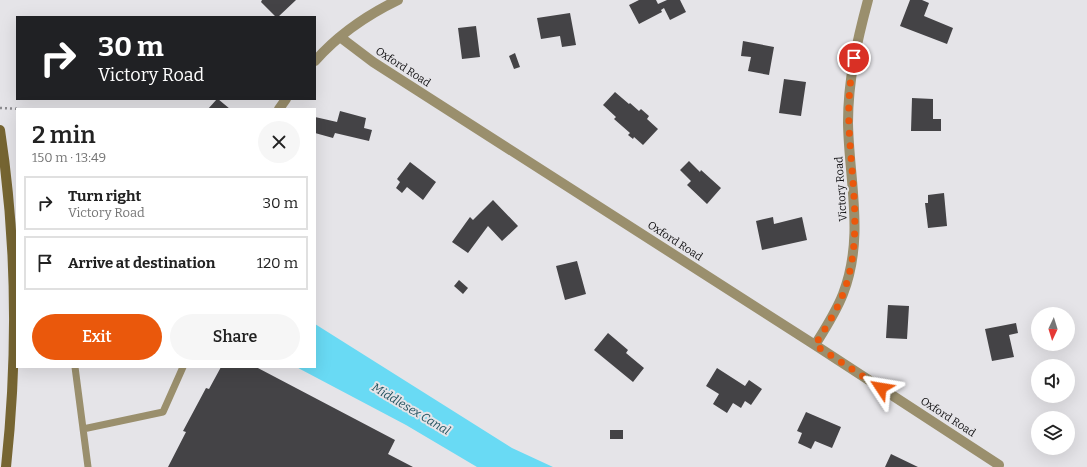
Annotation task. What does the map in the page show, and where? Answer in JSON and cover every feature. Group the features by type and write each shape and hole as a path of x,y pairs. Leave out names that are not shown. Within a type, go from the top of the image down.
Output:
{"main road":[{"path":"0,130 14,243 14,375 6,467"}],"street":[{"path":"316,60 340,37 362,20 398,0"},
{"name":"Victory Road","path":"815,345 834,314 843,294 850,270 854,247 856,223 848,123 849,97 856,45 868,0"},
{"name":"Oxford Road","path":"340,37 373,62 815,345 999,465"}],"lane":[{"path":"75,368 88,467"},
{"path":"83,429 163,412 183,368"}],"path":[{"path":"0,108 16,109"}],"water":[{"name":"Middlesex Canal","path":"316,325 512,448 553,467 477,467 406,425 298,368 316,368"}],"building":[{"path":"262,0 296,0 279,16 275,16 261,2"},
{"path":"639,0 656,0 658,4 667,0 680,0 686,12 670,20 664,8 661,10 662,12 639,24 629,5"},
{"path":"910,0 922,0 929,3 924,16 953,28 947,44 900,26"},
{"path":"570,13 576,45 562,47 560,36 541,39 537,18"},
{"path":"476,26 480,57 462,59 458,28"},
{"path":"743,41 774,47 769,75 748,71 751,57 741,56"},
{"path":"515,53 520,67 514,69 509,56"},
{"path":"784,79 806,82 801,116 779,113"},
{"path":"615,92 639,111 641,109 649,116 647,119 658,129 643,145 634,137 633,139 628,135 630,133 614,119 616,117 603,105"},
{"path":"912,98 933,99 933,119 941,119 941,131 911,131"},
{"path":"216,100 219,100 229,108 209,108"},
{"path":"340,111 366,118 364,128 372,130 369,141 335,133 333,138 316,133 316,117 337,122"},
{"path":"689,161 700,172 701,170 721,188 707,204 687,185 691,181 680,170"},
{"path":"410,162 436,182 423,200 407,187 402,193 396,188 400,182 397,179"},
{"path":"944,193 947,226 928,228 925,203 928,203 928,195"},
{"path":"493,200 518,226 502,241 488,226 468,253 452,242 470,217 473,220"},
{"path":"773,217 774,224 802,217 807,240 762,250 756,221"},
{"path":"577,261 586,294 565,300 556,266"},
{"path":"459,280 468,288 463,294 454,286"},
{"path":"888,305 909,306 907,339 886,338"},
{"path":"1016,323 1018,333 1009,335 1014,357 992,361 985,329"},
{"path":"608,333 628,350 626,353 644,368 633,382 594,350"},
{"path":"220,368 258,368 395,440 388,454 413,467 168,467 186,432 183,431 206,388 209,389"},
{"path":"717,368 745,386 749,380 762,389 751,405 745,401 741,408 733,403 727,413 713,404 719,394 706,386"},
{"path":"806,412 841,427 832,448 815,441 811,449 798,443 802,433 797,431"},
{"path":"610,430 623,430 623,439 610,439"},
{"path":"891,454 918,467 885,467"}],"route":[{"path":"854,58 849,97 848,123 856,223 854,247 850,270 843,294 834,314 815,345 881,388"}]}
